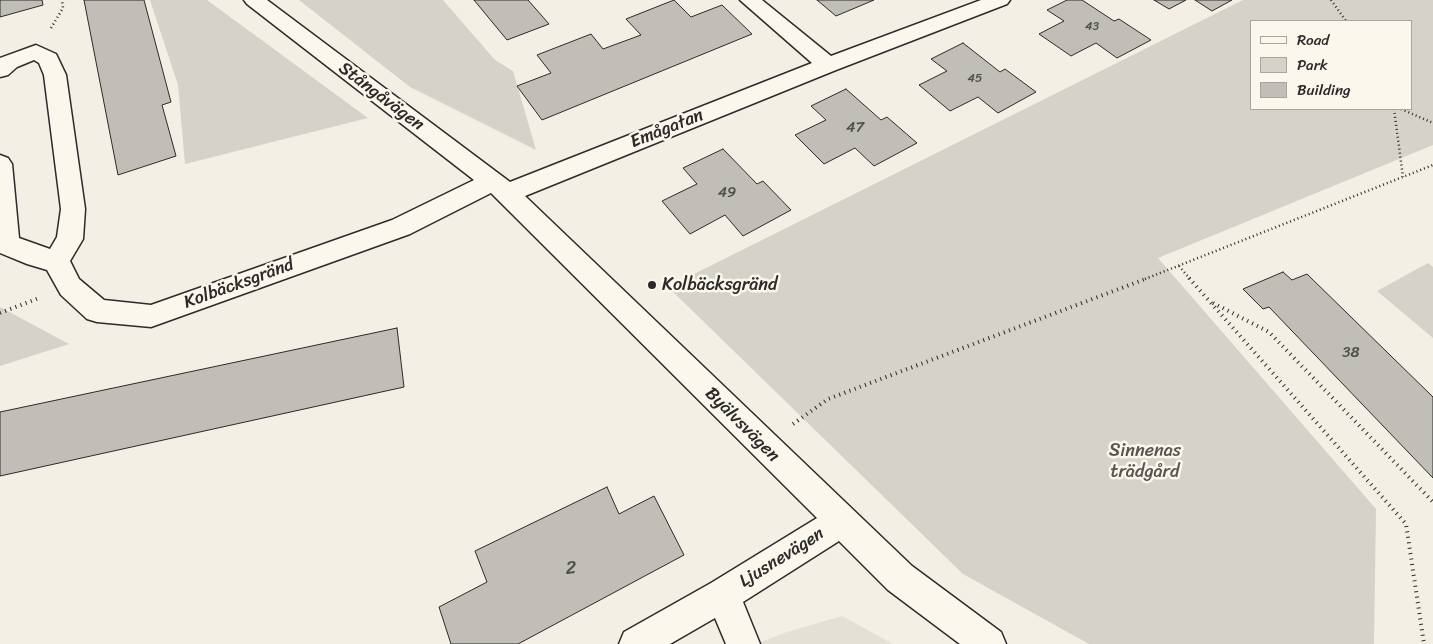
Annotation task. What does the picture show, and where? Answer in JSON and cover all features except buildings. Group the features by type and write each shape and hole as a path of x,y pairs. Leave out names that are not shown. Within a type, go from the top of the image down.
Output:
{"street":[{"name":"Stångåvägen","path":"254,0 500,187"},
{"path":"750,0 828,65"},
{"name":"Emågatan","path":"500,187 1000,0"},
{"path":"0,70 9,62 23,55 36,52 48,58 55,75 73,209 70,239 56,261 36,257 3,245 6,222 0,164"},
{"name":"Kolbäcksgränd","path":"56,261 70,287 97,311 151,316 401,227 500,187"},
{"name":"Byälvsvägen","path":"500,187 900,578 989,644"},
{"name":"Ljusnevägen","path":"636,644 723,594 841,521"},
{"name":"Ljusnevägen","path":"723,594 743,644"}],"path":[{"path":"1331,0 1345,20"},
{"path":"1394,110 1404,177"},
{"path":"1403,110 1433,123"},
{"path":"762,445 828,399 1179,266 1433,165"},
{"path":"1179,266 1406,524 1424,644"},
{"path":"0,313 70,287"},
{"path":"1211,301 1270,332 1433,502"}],"shaded area":[{"path":"842,616 893,644 756,644 784,633"}],"green space":[{"path":"150,0 207,0 368,118 185,164 178,85"},
{"path":"299,0 443,0 495,60 513,71 536,150 410,87"},
{"name":"Sinnenas trädgård","path":"1243,0 1433,0 1433,145 1158,258 1376,509 1374,644 1089,644 963,574 668,287"},
{"path":"1428,263 1433,267 1433,338 1377,291"},
{"path":"0,307 69,344 0,366"}],"place":[{"name":"Kolbäcksgränd","path":"652,285"}]}
